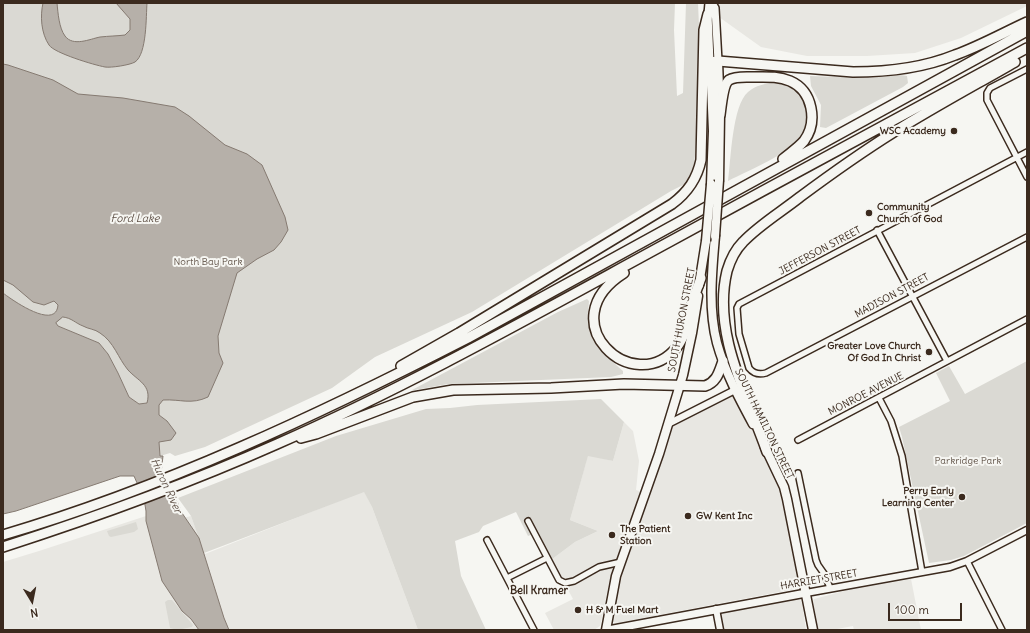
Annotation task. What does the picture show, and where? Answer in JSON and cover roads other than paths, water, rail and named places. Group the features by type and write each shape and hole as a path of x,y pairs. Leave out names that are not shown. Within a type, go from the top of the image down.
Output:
{"highway":[{"path":"376,386 397,368 459,333 682,197 697,175 701,160 704,30 708,14"},
{"path":"714,62 853,72 904,69 954,56 1027,22"},
{"path":"3,535 97,504 168,477 277,431 376,386 468,338 1027,31"},
{"path":"3,547 173,488 278,444 406,383 488,341 1027,48"},
{"path":"767,452 737,376 731,357 727,335 724,307 726,279 727,270 735,251 750,235 867,149 936,106 1027,55"},
{"path":"720,115 725,85 728,80 762,77 781,78 791,81 805,94 811,109 812,119 808,134 800,146 768,172"},
{"path":"646,254 631,268 614,279 604,288 598,297 595,306 594,317 598,336 609,352 625,361 643,364 654,362 671,353 678,346 687,326 700,278"},
{"path":"278,444 316,434 413,397 453,390 624,384 699,387 711,384 718,376 723,361"}],"main road":[{"name":"SOUTH HURON STREET","path":"607,630 611,598 621,562 659,454 692,333 715,182 720,115 708,14 710,3"},
{"name":"SOUTH HURON STREET","path":"710,3 715,8 713,131 715,236 712,274"},
{"name":"SOUTH HAMILTON STREET","path":"712,274 711,301 713,324 717,343 735,390 784,487 788,499 813,630"},
{"name":"HARRIET STREET","path":"607,630 629,628 716,609 806,593"}],"street":[{"path":"1027,69 990,88 987,93 987,100 1027,177"},
{"name":"JEFFERSON STREET","path":"766,373 761,375 752,372 746,361 739,334 737,308 739,304 1027,152"},
{"path":"878,230 947,361"},
{"name":"MADISON STREET","path":"766,373 1027,237"},
{"name":"MONROE AVENUE","path":"798,440 1027,319"},
{"path":"668,424 735,390"},
{"path":"878,398 891,421 902,456 922,572"},
{"path":"798,473 816,560 825,575 830,588"},
{"path":"528,521 559,580 565,583 574,581 598,567 621,562"},
{"name":"HARRIET STREET","path":"806,593 950,567 967,561 1027,530"},
{"path":"487,540 534,630"},
{"path":"507,578 547,558"},
{"path":"967,561 1002,630"},
{"path":"716,609 720,630"}],"water":[{"path":"43,3 57,3 59,20 63,33 68,39 77,42 100,37 125,35 130,30 130,19 116,3 147,3 144,43 139,58 135,62 129,64 116,67 105,67 58,52 49,45 44,35 41,19"},
{"name":"Ford Lake","path":"3,64 53,80 78,94 123,98 175,107 189,116 225,145 247,154 262,165 285,217 288,230 274,250 257,259 237,273 218,336 219,353 223,363 208,397 196,401 163,400 159,405 159,415 167,421 176,433 171,440 159,442 160,456 163,456 161,473 171,496 177,501 182,513 199,538 229,630 199,630 191,619 182,611 162,581 146,521 144,499 134,476 120,476 3,514 3,293 24,307 42,314 50,315 55,312 58,305 54,301 44,305 33,302 13,285 3,280","holes":["63,317 98,332 109,341 124,365 146,388 148,392 147,403 139,404 129,397 108,354 99,343 58,326 56,323"]}],"place":[{"name":"WSC Academy","path":"954,131"},
{"name":"Community Church of God","path":"869,213"},
{"name":"Greater Love Church Of God In Christ","path":"929,352"},
{"name":"Perry Early Learning Center","path":"962,497"},
{"name":"GW Kent Inc","path":"688,516"},
{"name":"The Patient Station","path":"612,535"},
{"name":"H & M Fuel Mart","path":"578,610"}],"district":[{"name":"Bell Kramer","path":"539,591"}],"park label":[{"name":"North Bay Park","path":"208,262"},
{"name":"Parkridge Park","path":"968,461"}],"water label":[{"name":"Huron River","path":"166,486"}]}
